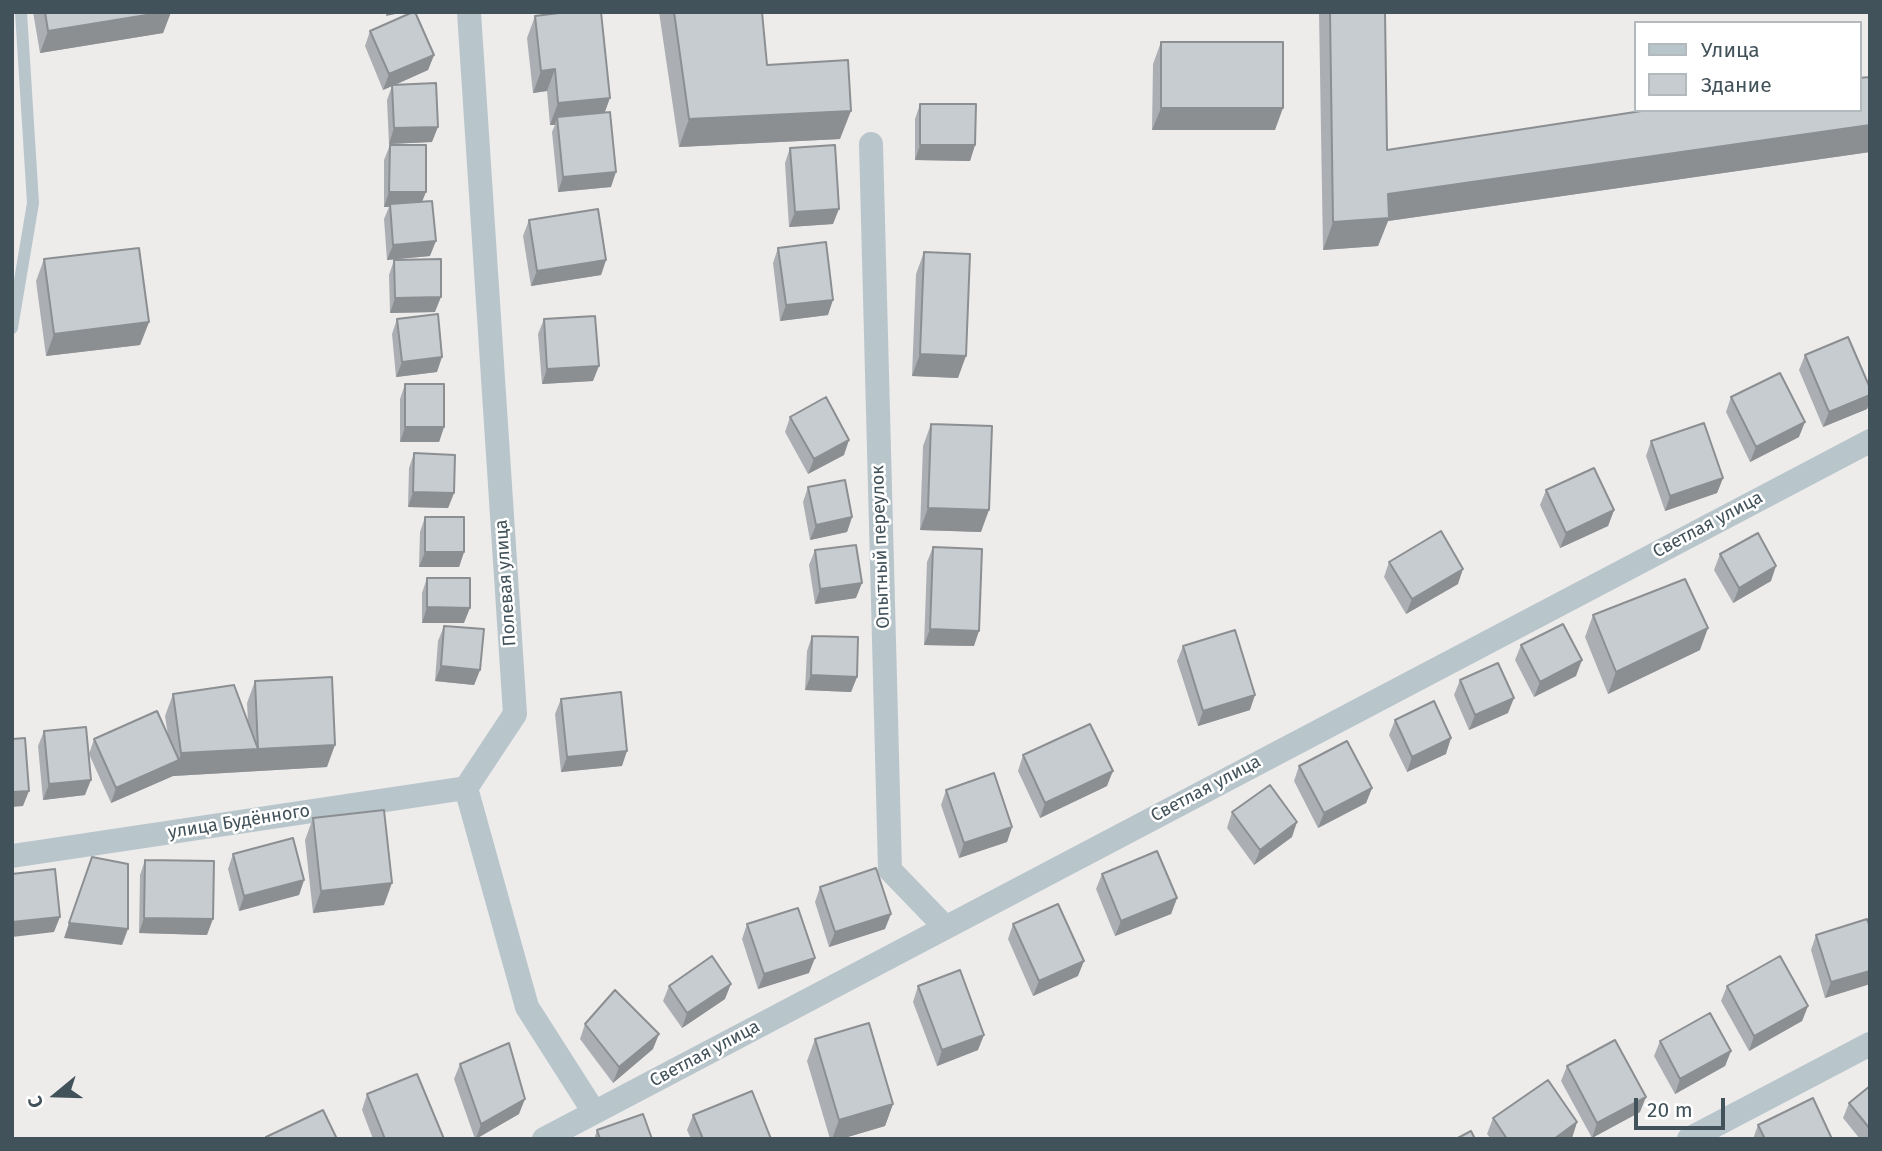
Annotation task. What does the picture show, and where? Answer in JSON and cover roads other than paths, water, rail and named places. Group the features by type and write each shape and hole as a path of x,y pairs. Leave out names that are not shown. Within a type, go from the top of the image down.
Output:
{"street":[{"name":"Полевая улица","path":"466,788 515,714 469,12"},
{"name":"Опытный переулок","path":"871,144 890,870 945,927"},
{"name":"Светлая улица","path":"544,1139 1870,441"},
{"name":"улица Будённого","path":"12,856 466,788"},
{"path":"466,788 527,1007 594,1112"},
{"path":"1689,1139 1870,1044"}],"lane":[{"path":"12,328 33,203 21,12"}]}
